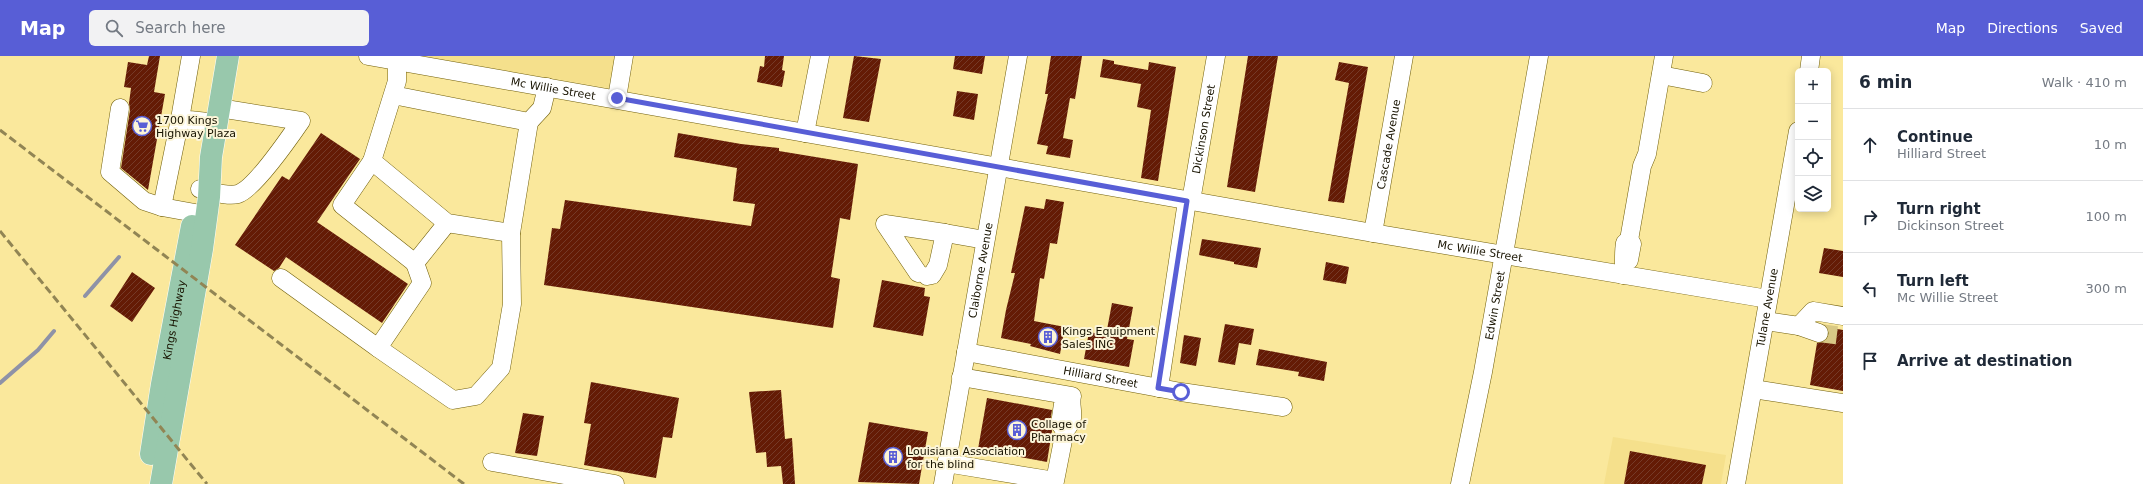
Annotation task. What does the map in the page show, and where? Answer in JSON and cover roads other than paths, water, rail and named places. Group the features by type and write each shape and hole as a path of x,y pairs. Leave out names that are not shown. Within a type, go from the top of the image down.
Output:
{"main road":[{"name":"Kings Highway","path":"161,484 202,249 205,190 228,56"},
{"name":"Kings Highway","path":"147,484 162,384 194,213 205,190"}],"street":[{"path":"162,207 191,56"},
{"name":"Mc Willie Street","path":"368,56 406,60 547,87 617,98 805,133 1372,233 1504,255 1624,268 1768,299"},
{"path":"617,98 624,56"},
{"path":"805,133 820,56"},
{"name":"Claiborne Avenue","path":"943,484 1018,56"},
{"name":"Dickinson Street","path":"1158,388 1189,201 1216,56"},
{"name":"Cascade Avenue","path":"1372,233 1404,56"},
{"name":"Edwin Street","path":"1460,484 1504,255 1539,56"},
{"path":"1624,268 1629,260 1632,244 1629,240 1664,56"},
{"path":"1809,68 1811,56"},
{"path":"378,348 422,284 415,263 342,204 372,160 397,81 406,60"},
{"path":"1661,75 1703,82"},
{"path":"281,278 453,400 476,396 502,368 512,304 510,233 529,122 542,108 547,87"},
{"path":"393,95 529,122"},
{"path":"120,108 110,172 144,202 194,213"},
{"path":"180,119 218,116 301,122 272,161 246,189 238,194 205,190"},
{"name":"Tulane Avenue","path":"1736,484 1796,140"},
{"path":"372,160 447,223 510,233"},
{"path":"415,263 447,223"},
{"path":"945,233 938,265 932,275 923,274 885,224 945,233 986,240"},
{"path":"1799,326 1814,311 1843,316"},
{"path":"1765,320 1799,326 1819,333"},
{"name":"Hilliard Street","path":"966,352 1158,388 1283,407"},
{"path":"946,463 1055,481 1065,430 1060,424 1063,404 1067,398 1068,371"},
{"path":"962,377 1067,398"},
{"path":"1753,389 1843,403"},
{"path":"492,462 615,484"}],"waterway":[{"path":"85,296 119,257"},
{"path":"0,383 38,350 54,331"}],"tunnel":[{"path":"1819,333 1843,336"}],"railway":[{"path":"0,130 464,484"},
{"path":"0,231 207,484"}],"place":[{"name":"1700 Kings Highway Plaza","path":"142,126"},
{"name":"Kings Equipment Sales INC","path":"1048,337"},
{"name":"Collage of Pharmacy","path":"1017,430"},
{"name":"Louisiana Association for the blind","path":"893,457"}]}
